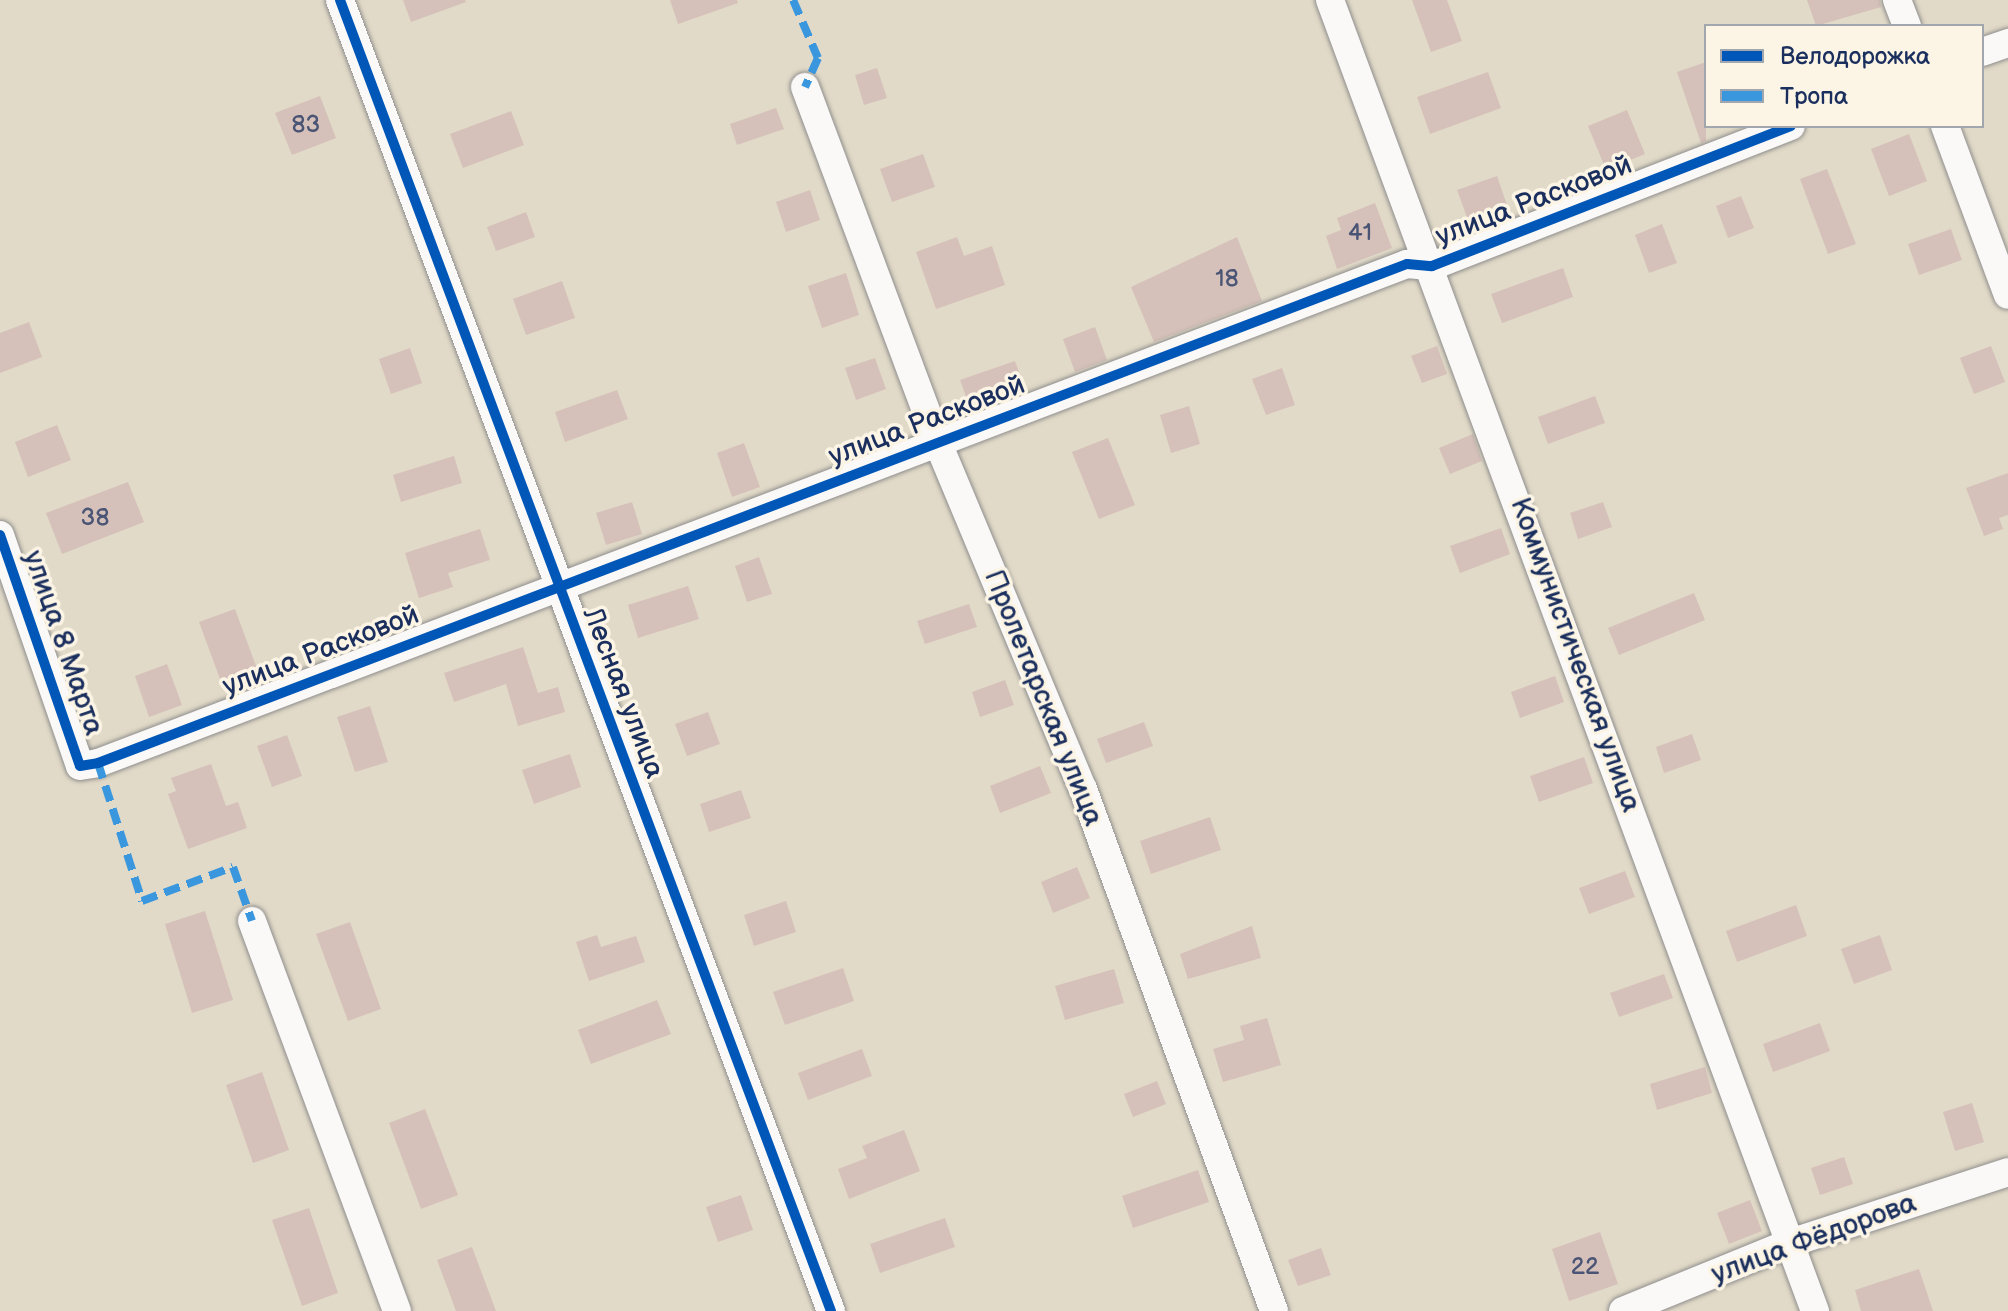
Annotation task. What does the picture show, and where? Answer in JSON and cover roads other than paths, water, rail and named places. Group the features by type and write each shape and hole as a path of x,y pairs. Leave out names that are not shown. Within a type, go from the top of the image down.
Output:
{"street":[{"name":"Лесная улица","path":"340,0 831,1311"},
{"name":"Коммунистическая улица","path":"1330,0 1432,266 1815,1311"},
{"path":"1897,0 1906,24"},
{"path":"1984,51 2008,43"},
{"name":"Пролетарская улица","path":"805,87 938,443 1083,789 1274,1311"},
{"name":"улица Расковой","path":"80,766 1407,264 1432,266 1786,128"},
{"path":"1946,128 2008,295"},
{"name":"улица 8 Марта","path":"0,535 80,766"},
{"path":"252,921 397,1311"},
{"name":"улица Фёдорова","path":"1623,1311 1790,1243 2008,1172"}]}
